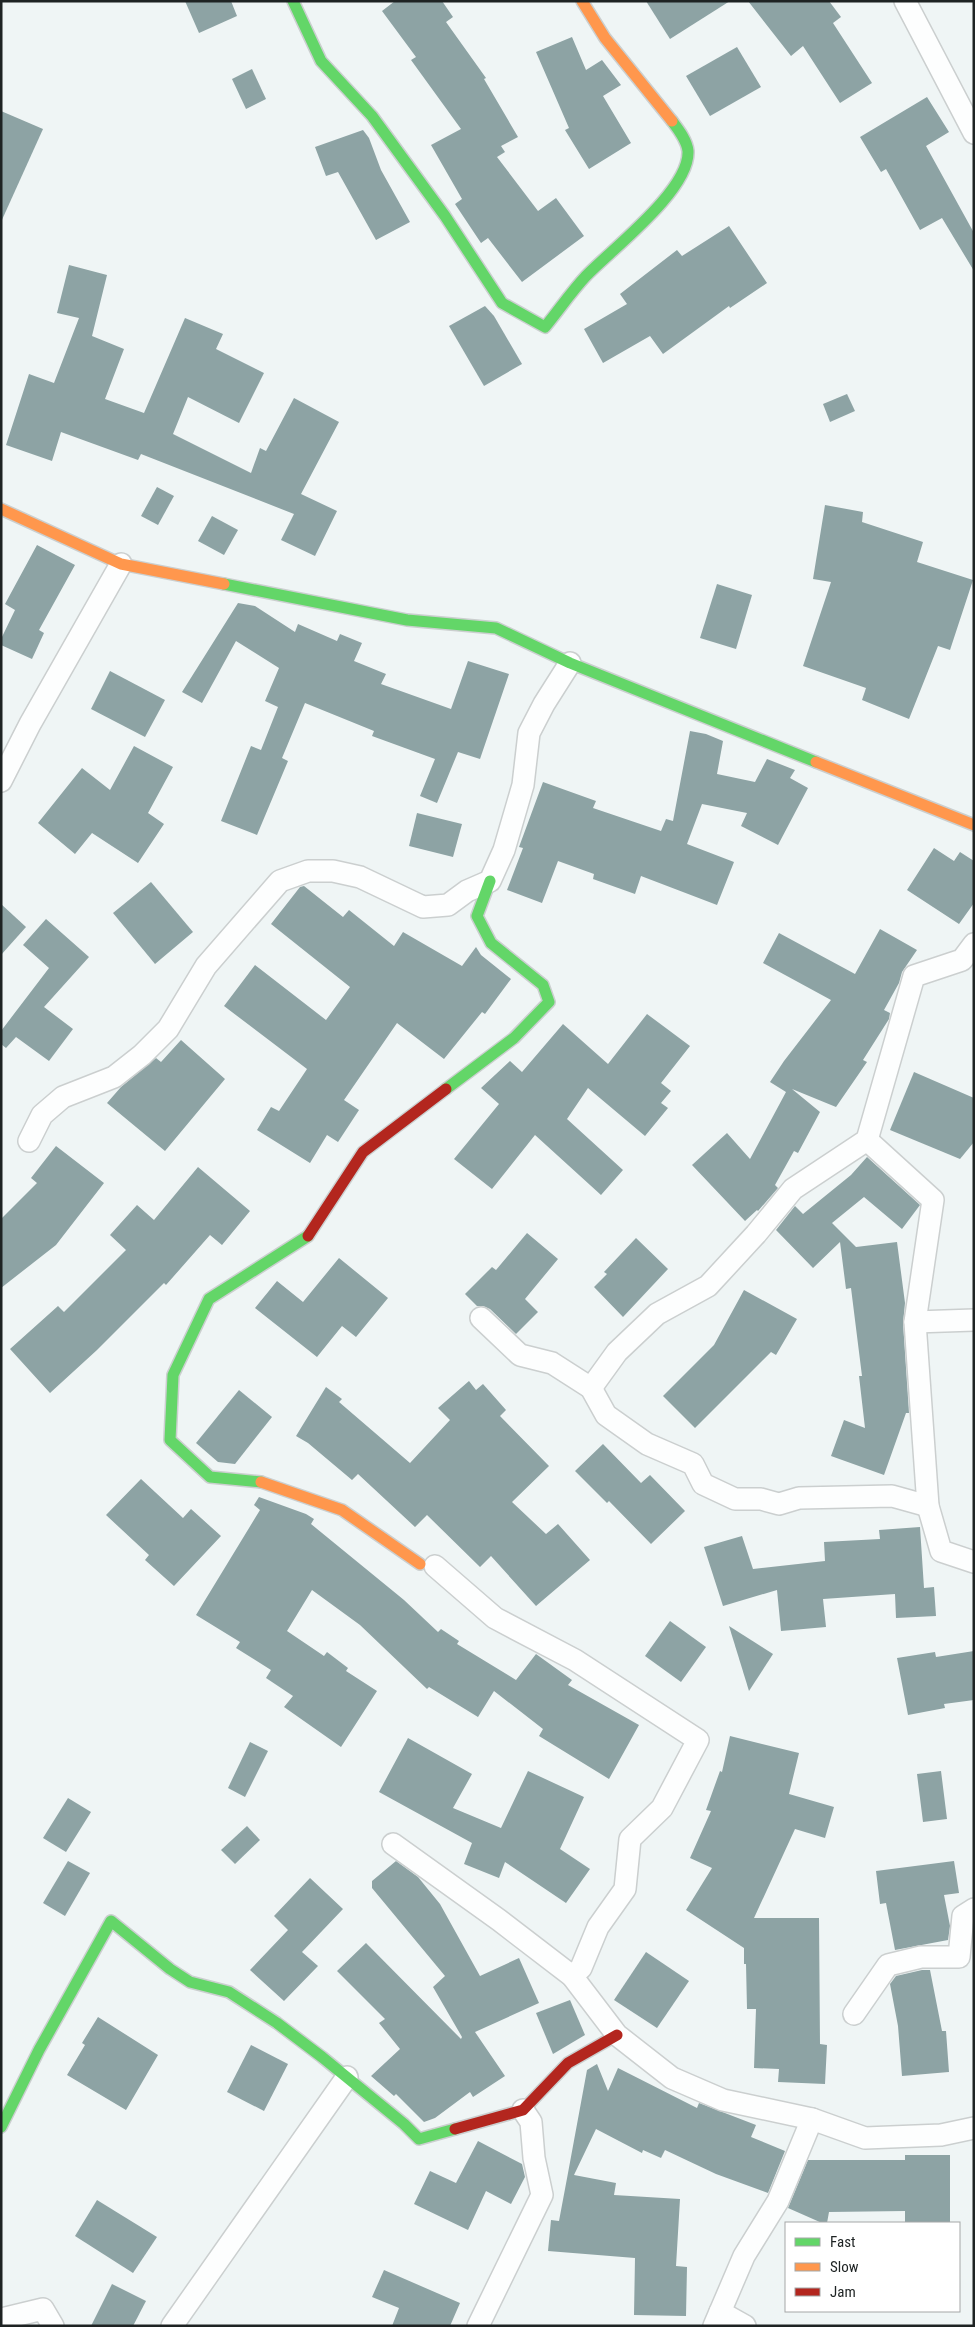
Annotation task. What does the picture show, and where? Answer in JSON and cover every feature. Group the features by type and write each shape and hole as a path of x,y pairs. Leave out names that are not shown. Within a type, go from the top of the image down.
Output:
{"street":[{"path":"293,1 321,61 372,116 445,216 502,303 545,327 585,277 669,196 683,171 689,152 682,134 608,42 582,1"},
{"path":"905,1 974,133"},
{"path":"1,509 121,564 407,620 496,628 570,663 974,825"},
{"path":"1,781 62,666 121,564"},
{"path":"570,663 544,704 529,734 523,785 504,850 477,916 491,943 543,985 549,1002 514,1038 362,1152 307,1238 209,1299 173,1375 170,1440 210,1477 263,1482 342,1510 427,1565 495,1618 575,1660 698,1740 662,1808 630,1839 625,1889 598,1927 581,1968 572,1976"},
{"path":"29,1141 42,1115 63,1097 114,1077 142,1055 168,1029 206,966 280,881 308,871 334,871 360,877 423,908 448,905 467,891 490,881"},
{"path":"591,1388 617,1352 657,1314 708,1286 756,1234 793,1189 868,1140 914,976 962,960 974,944"},
{"path":"868,1140 933,1200 915,1322 928,1506 942,1551 974,1562"},
{"path":"481,1318 520,1355 552,1363 591,1388 606,1415 647,1444 692,1464 703,1484 735,1499 761,1500 779,1504 800,1498 892,1496 928,1506"},
{"path":"915,1322 974,1320"},
{"path":"393,1844 499,1920 572,1976 617,2035 672,2078 715,2097 812,2119 865,2138 941,2135 974,2128"},
{"path":"854,2014 888,1965 921,1957 959,1957 963,1916 974,1909"},
{"path":"1,2127 39,2050 111,1921 170,1969 190,1982 229,1992 277,2023 404,2124 418,2139 523,2110 568,2063 617,2035"},
{"path":"172,2326 346,2078"},
{"path":"478,2326 542,2195 534,2158 531,2122 523,2110"},
{"path":"745,2326 717,2319 744,2256 778,2201 812,2119"},
{"path":"1,2319 43,2309 53,2326"}],"building":[{"path":"185,1 231,1 237,16 199,33"},
{"path":"395,1 442,1 453,17 446,22 486,78 484,79 518,137 501,146 505,152 497,157 538,211 556,198 584,236 522,282 488,238 481,243 455,204 462,199 431,145 461,129 411,60 416,57 382,11"},
{"path":"646,1 730,1 670,39"},
{"path":"748,1 829,1 841,17 833,23 872,83 840,103 803,46 791,56"},
{"path":"572,37 586,70 602,60 621,85 603,96 631,143 589,169 565,130 569,128 536,52"},
{"path":"737,47 761,87 710,116 686,76"},
{"path":"252,69 266,99 246,109 232,79"},
{"path":"927,97 949,132 926,146 974,233 974,271 942,218 920,230 886,169 881,172 860,137"},
{"path":"1,111 43,129 1,222"},
{"path":"363,130 369,138 381,170 410,222 376,240 338,172 326,176 315,147"},
{"path":"729,226 767,283 730,308 729,306 663,354 650,336 603,363 584,329 627,304 620,294 677,250 682,256"},
{"path":"69,265 107,275 92,336 124,349 105,399 144,413 185,318 223,334 216,349 264,373 239,423 188,397 173,434 251,473 260,448 266,451 294,398 339,422 301,494 337,511 315,556 281,540 294,514 141,454 138,460 61,432 52,461 6,445 29,374 54,383 79,318 57,313"},
{"path":"485,306 494,316 522,364 484,386 449,326"},
{"path":"847,394 855,411 830,422 823,404"},
{"path":"157,487 174,496 158,525 141,516"},
{"path":"825,505 863,512 862,522 923,542 917,562 973,580 950,650 938,646 909,719 862,700 866,688 803,666 831,582 813,579"},
{"path":"212,516 238,530 224,555 198,541"},
{"path":"37,545 75,565 39,630 44,633 32,659 1,645 1,639 15,610 5,604"},
{"path":"717,584 752,595 736,649 700,638"},
{"path":"238,603 255,606 295,632 298,624 337,641 340,634 362,643 354,661 386,674 381,684 451,709 468,661 509,674 480,759 458,752 437,803 420,796 435,759 372,736 374,731 305,703 282,758 288,761 257,835 221,821 251,746 261,750 278,707 265,701 279,668 236,641 202,703 182,692"},
{"path":"110,671 165,700 145,737 91,709"},
{"path":"690,731 706,734 723,741 717,774 755,782 767,759 795,770 790,778 808,788 778,845 741,826 747,813 702,804 687,844 734,862 717,905 641,876 635,894 593,879 594,874 558,861 542,903 507,890 523,848 519,847 543,782 596,801 593,808 661,831 666,819 673,821"},
{"path":"134,746 173,767 148,813 164,824 138,863 92,833 75,854 38,823 82,768 110,790"},
{"path":"417,813 462,824 453,857 409,846"},
{"path":"934,848 954,861 960,852 974,861 974,903 959,924 907,890"},
{"path":"151,882 193,932 155,964 113,913"},
{"path":"304,886 343,917 349,910 394,946 403,932 462,966 476,947 481,955 511,979 485,1014 482,1012 444,1059 397,1023 344,1100 359,1110 338,1142 327,1135 310,1163 257,1130 271,1107 279,1111 307,1069 224,1006 255,965 326,1020 350,987 271,924 300,887"},
{"path":"1,904 26,927 1,955"},
{"path":"46,919 89,957 44,1007 73,1029 49,1061 16,1037 6,1048 1,1044 1,1031 49,968 23,945"},
{"path":"880,929 917,950 902,972 899,983 884,1010 890,1013 889,1019 863,1060 867,1062 836,1107 792,1089 820,1112 798,1153 794,1151 775,1185 778,1188 758,1211 745,1221 692,1165 727,1133 750,1159 786,1092 770,1082 831,1000 763,963 779,933 855,974"},
{"path":"647,1014 690,1046 661,1083 671,1091 661,1103 668,1108 645,1136 588,1088 567,1119 623,1170 601,1195 535,1135 492,1189 454,1159 499,1104 481,1088 510,1061 522,1072 563,1024 608,1064"},
{"path":"181,1040 225,1079 165,1151 107,1103 121,1087 156,1058 161,1062"},
{"path":"914,1072 974,1098 974,1142 960,1159 890,1130"},
{"path":"56,1146 104,1183 56,1245 1,1288 1,1219 37,1183 31,1178"},
{"path":"867,1157 920,1205 902,1229 864,1197 832,1223 856,1247 897,1242 905,1303 903,1323 909,1413 906,1413 884,1475 831,1456 844,1420 865,1428 859,1376 862,1376 851,1288 846,1289 840,1242 813,1268 776,1230 795,1206 803,1214 851,1175"},
{"path":"198,1167 250,1211 222,1245 210,1235 166,1285 164,1283 97,1350 50,1393 10,1349 58,1306 64,1312 126,1250 110,1235 137,1205 154,1220"},
{"path":"527,1233 558,1259 525,1299 538,1312 516,1334 490,1309 477,1306 465,1294 492,1267 496,1270"},
{"path":"636,1238 668,1269 623,1317 594,1287 607,1274 604,1272"},
{"path":"339,1258 388,1298 356,1337 342,1326 317,1357 255,1308 277,1281 303,1302"},
{"path":"744,1290 797,1319 776,1355 771,1352 695,1428 663,1396 714,1345"},
{"path":"469,1381 476,1390 483,1384 506,1410 500,1416 549,1466 512,1502 546,1534 558,1524 590,1560 536,1606 491,1556 480,1567 427,1515 415,1527 358,1474 352,1480 308,1443 296,1436 326,1387 342,1399 339,1402 410,1463 450,1420 438,1408"},
{"path":"239,1390 272,1417 235,1464 218,1462 196,1443"},
{"path":"603,1444 641,1483 650,1475 685,1511 651,1544 609,1501 607,1503 575,1471"},
{"path":"141,1479 183,1518 191,1509 221,1536 174,1586 145,1560 149,1555 106,1515"},
{"path":"259,1497 306,1514 314,1519 311,1524 404,1600 438,1632 441,1629 459,1641 457,1644 516,1680 536,1654 572,1680 568,1685 639,1725 609,1779 539,1736 543,1729 494,1691 478,1717 429,1687 427,1689 360,1625 312,1590 287,1631 324,1656 327,1652 348,1668 346,1671 377,1691 341,1747 284,1707 293,1696 266,1678 271,1670 236,1648 240,1642 196,1615 260,1510 254,1505"},
{"path":"920,1527 924,1588 934,1587 936,1616 896,1618 895,1594 823,1599 826,1627 781,1631 777,1590 723,1606 704,1547 742,1536 753,1569 825,1561 824,1542 880,1539 879,1530"},
{"path":"670,1621 706,1647 681,1682 645,1656"},
{"path":"729,1626 773,1654 749,1691"},
{"path":"974,1651 974,1700 944,1704 945,1708 908,1715 897,1658 935,1652 936,1657"},
{"path":"730,1736 799,1753 789,1794 834,1807 825,1838 795,1829 754,1918 819,1918 820,2044 827,2045 825,2084 778,2082 779,2069 754,2068 756,2009 747,2009 744,1948 686,1910 712,1868 690,1858 711,1811 706,1810 720,1771 722,1772"},
{"path":"408,1738 472,1774 453,1808 501,1828 528,1771 584,1797 560,1849 590,1869 566,1903 505,1862 499,1878 464,1864 472,1843 379,1792"},
{"path":"250,1742 268,1751 245,1797 228,1788"},
{"path":"941,1771 947,1819 923,1822 917,1774"},
{"path":"68,1798 91,1812 66,1852 43,1838"},
{"path":"247,1826 260,1840 235,1864 221,1850"},
{"path":"68,1861 90,1873 65,1916 43,1903"},
{"path":"396,1861 418,1877 440,1904 480,1976 519,1958 539,2003 475,2032 505,2076 473,2097 470,2092 435,2118 424,2122 396,2094 394,2096 371,2076 400,2049 379,2023 385,2019 337,1971 366,1943 461,2039 462,2037 433,1987 445,1976 372,1888 372,1881"},
{"path":"954,1861 959,1893 944,1895 950,1926 948,1940 895,1950 886,1903 880,1904 876,1871"},
{"path":"310,1878 343,1909 302,1952 318,1966 284,2001 250,1970 288,1930 274,1916"},
{"path":"646,1952 689,1981 657,2028 614,2000"},
{"path":"930,1970 942,2031 946,2031 949,2072 902,2076 898,2026 890,1984 896,1976"},
{"path":"570,2000 585,2035 553,2054 536,2013"},
{"path":"98,2017 158,2055 126,2110 67,2075 85,2045 82,2043"},
{"path":"251,2045 288,2064 264,2111 227,2092"},
{"path":"597,2064 608,2091 618,2068 697,2108 699,2103 756,2125 751,2137 785,2151 768,2193 716,2174 665,2150 661,2158 643,2150 642,2153 596,2129 574,2175 616,2183 614,2195 680,2199 676,2266 687,2267 686,2316 634,2315 635,2258 548,2251 551,2220 559,2221 587,2070"},
{"path":"478,2141 522,2164 525,2177 511,2204 486,2191 468,2230 414,2204 430,2171 456,2183"},
{"path":"905,2155 950,2155 950,2222 905,2222 905,2211 829,2212 827,2222 820,2222 788,2208 808,2160 905,2160"},
{"path":"97,2200 157,2237 133,2273 75,2236"},
{"path":"384,2270 460,2303 450,2326 392,2326 399,2308 372,2297"},
{"path":"112,2284 146,2301 133,2326 91,2326"}],"traffic: fast":[{"path":"293,1 321,61 372,116 445,216 502,303 545,327 575,288 648,218 677,183 685,166 688,151 684,139 672,121"},
{"path":"224,584 407,620 496,628 570,663 816,762"},
{"path":"446,1089 514,1038 549,1002 543,985 491,943 477,916 490,881"},
{"path":"261,1482 210,1477 170,1440 173,1375 209,1299 308,1236"},
{"path":"1,2127 39,2050 111,1921 170,1969 190,1982 229,1992 277,2023 322,2057 404,2124 419,2139 455,2129"}],"traffic: slow":[{"path":"582,1 605,38 672,121"},
{"path":"1,509 121,564 224,584"},
{"path":"816,762 974,825"},
{"path":"261,1482 342,1510 420,1564"}],"traffic: jam":[{"path":"308,1236 363,1152 446,1089"},
{"path":"455,2129 523,2110 568,2063 617,2035"}]}
